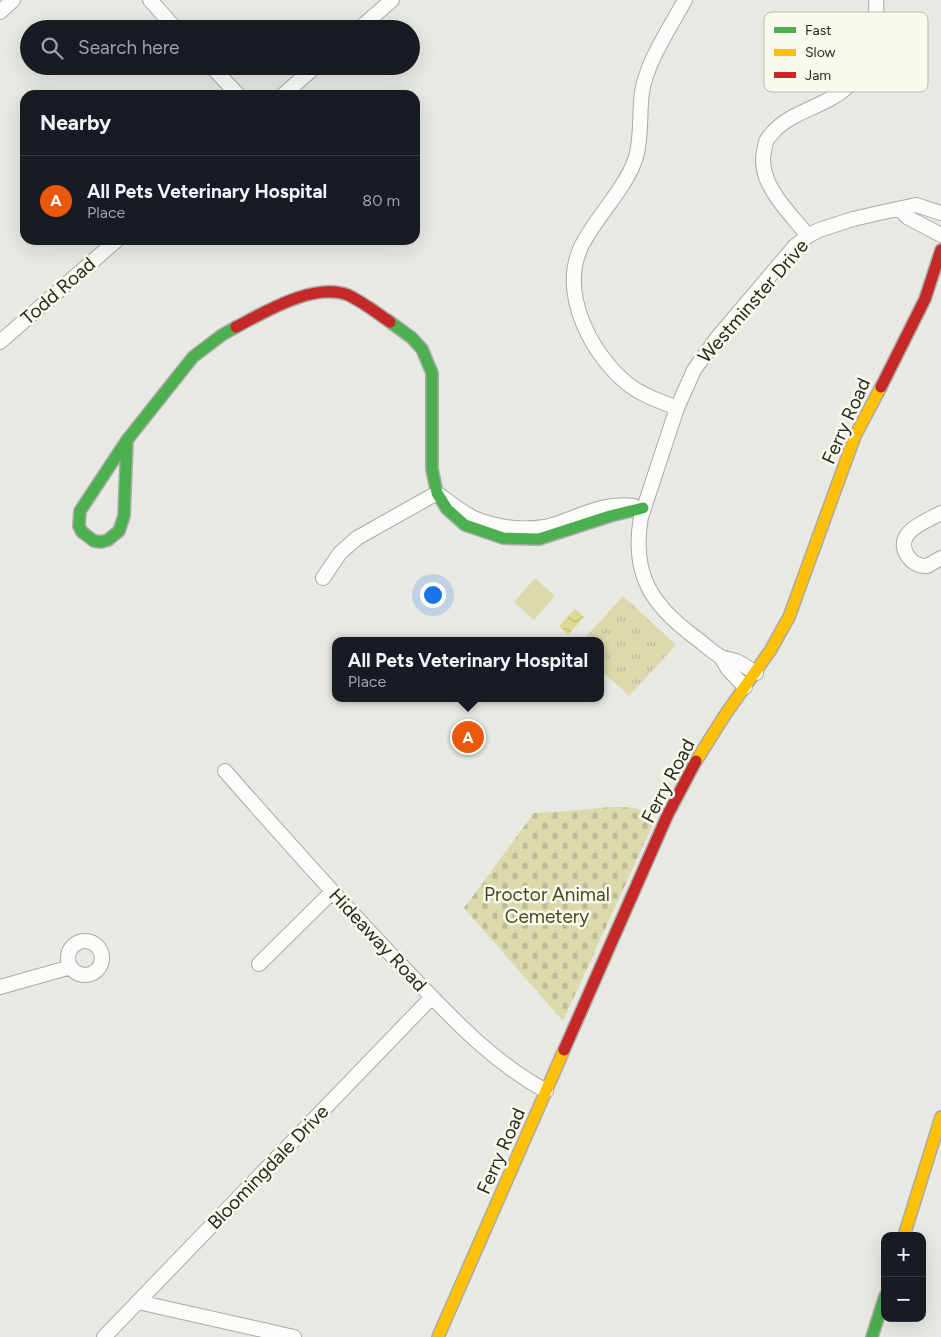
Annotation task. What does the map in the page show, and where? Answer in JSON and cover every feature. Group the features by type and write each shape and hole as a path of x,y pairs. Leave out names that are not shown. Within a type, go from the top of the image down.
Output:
{"street":[{"path":"0,12 13,0"},
{"path":"150,0 168,20"},
{"path":"370,20 392,0"},
{"path":"677,408 644,395 629,385 608,365 585,326 578,310 574,284 575,269 580,249 591,228 625,179 636,156 645,78 685,0"},
{"path":"220,75 234,90"},
{"path":"289,90 306,75"},
{"path":"808,236 775,194 766,178 762,160 767,140 780,125 839,92"},
{"name":"Westminster Drive","path":"756,673 735,661 721,657 677,625 662,610 644,579 638,549 638,530 643,508 677,408 694,370 717,338 795,246 808,236 819,230 853,219 916,205 941,214"},
{"path":"900,209 907,217 941,235"},
{"name":"Todd Road","path":"0,342 111,245"},
{"name":"Ferry Road","path":"438,1337 668,814 700,753 756,673 789,617 855,436 913,325 925,298 941,250"},
{"path":"127,440 122,525 119,532 108,540 94,541 82,532 79,526 80,511 127,440 193,357 208,344 264,312 300,297 334,292 347,295 365,305 412,338 422,349 432,373 432,469 437,493 475,518 489,523 519,528 550,525 606,506 620,504 643,508"},
{"path":"323,578 340,553 357,538 437,493"},
{"path":"941,513 912,529 904,540 906,554 915,564 927,566 941,558"},
{"name":"Westminster Drive","path":"721,657 728,669 745,687"},
{"name":"Hideaway Road","path":"225,771 332,892 487,1052 526,1080 546,1091"},
{"path":"258,964 332,892"},
{"path":"0,987 71,967"},
{"name":"Bloomingdale Drive","path":"104,1337 432,997"},
{"path":"905,1232 941,1116"},
{"path":"138,1302 294,1337"},
{"path":"872,1337 881,1309"}],"green space":[{"path":"535,578 555,596 534,620 514,602"},
{"path":"623,596 676,645 629,696 604,673 604,637 586,637"},
{"name":"Proctor Animal Cemetery","path":"610,807 641,810 654,822 563,1021 464,908 534,813"}],"water":[{"path":"575,609 584,617 568,635 559,626"}],"traffic: fast":[{"path":"390,322 412,338 422,349 432,373 432,469 437,493 447,509 465,525 503,538 539,539 610,516 643,508"},
{"path":"127,440 124,516 119,531 108,540 94,541 82,532 79,526 80,511 127,440 193,357 236,327"},
{"path":"872,1337 881,1309"}],"traffic: slow":[{"path":"696,761 725,715 770,651 789,617 855,436 881,387"},
{"path":"438,1337 564,1050"},
{"path":"905,1232 941,1117"}],"traffic: jam":[{"path":"881,387 925,299 941,250"},
{"path":"236,327 290,300 320,292 335,292 348,295 390,322"},
{"path":"564,1050 668,814 696,761"}],"place":[{"name":"All Pets Veterinary Hospital","path":"468,737"}]}
